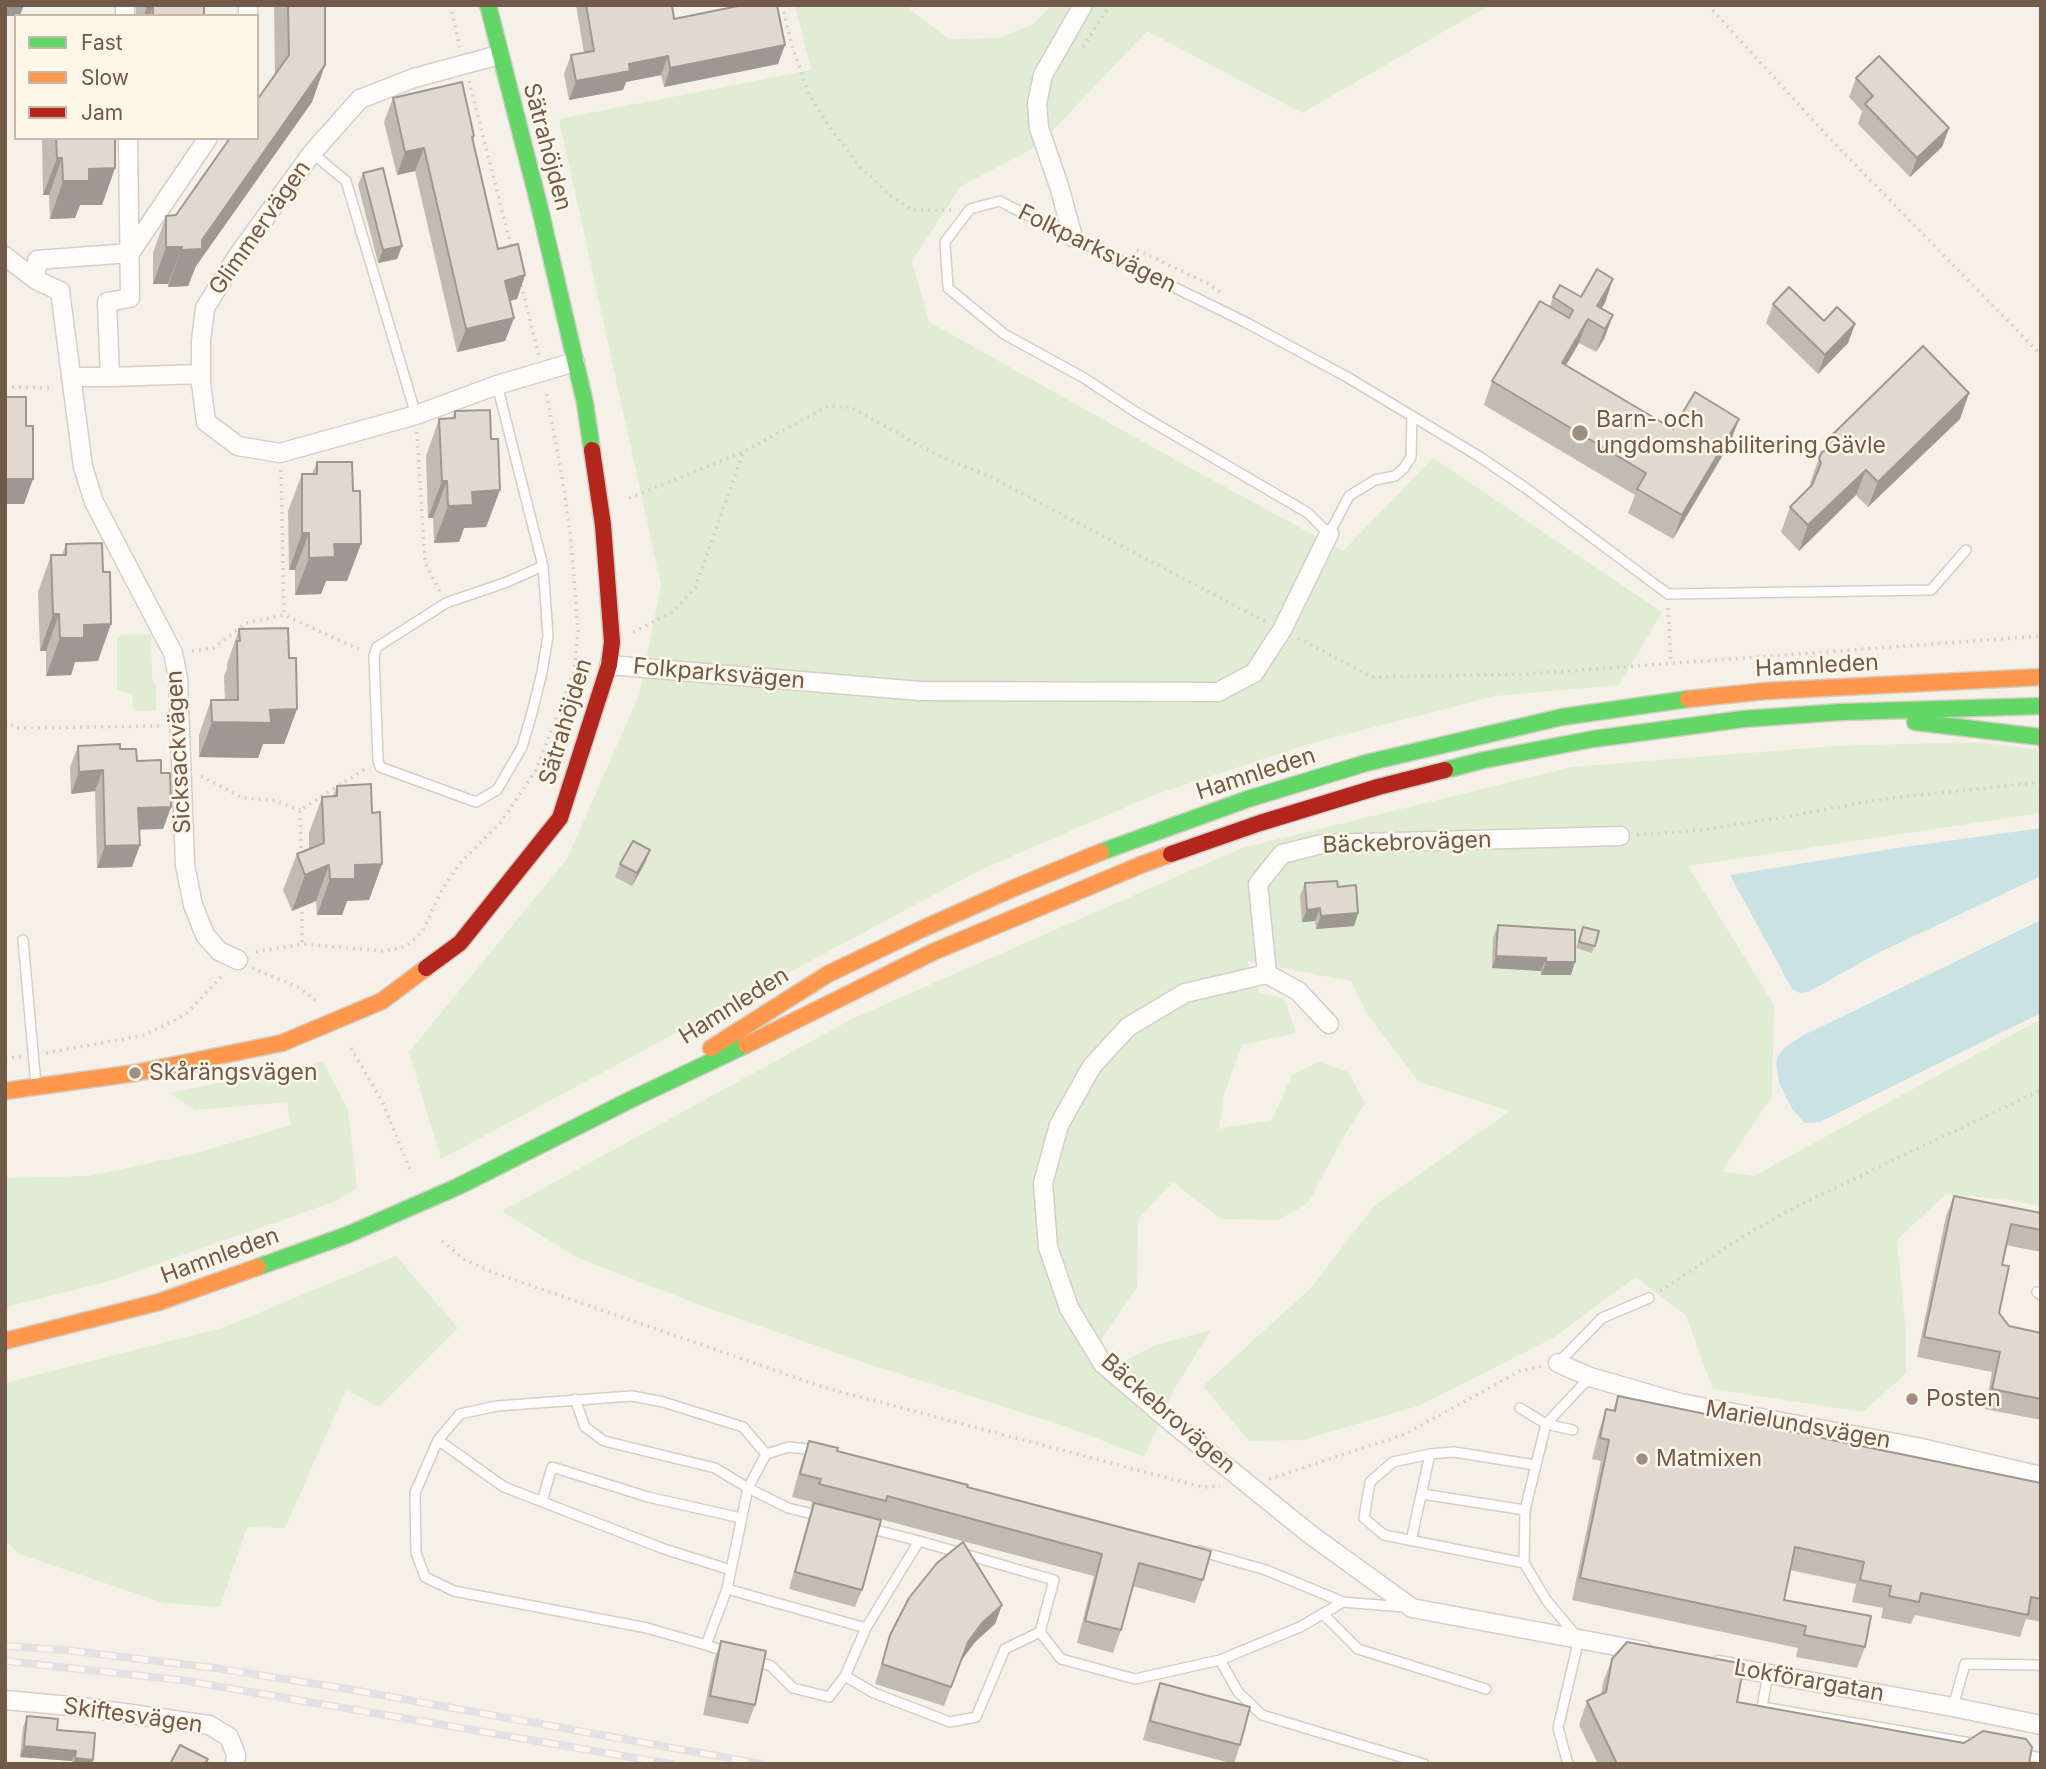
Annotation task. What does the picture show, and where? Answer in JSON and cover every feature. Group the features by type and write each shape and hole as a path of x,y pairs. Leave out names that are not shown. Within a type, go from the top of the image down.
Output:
{"main road":[{"name":"Sätrahöjden","path":"5,1091 135,1073 282,1044 382,1001 460,943 560,818 609,665 612,642 603,525 585,403 539,205 488,5"},
{"name":"Hamnleden","path":"632,1099 828,974 922,929 1131,840 1248,799 1366,763 1562,718 1653,703 1766,691 2041,677"},
{"name":"Hamnleden","path":"1954,682 2041,685"},
{"name":"Hamnleden","path":"5,1341 159,1302 346,1235 457,1187 933,952 1143,863 1260,822 1378,787 1484,760 1593,739 1743,719 1842,712 2041,706"},
{"name":"Hamnleden","path":"1842,712 2041,737"}],"street":[{"path":"1073,237 1040,128 1037,103 1042,75 1083,5"},
{"name":"Glimmervägen","path":"499,55 414,78 360,99 312,153 236,258 205,308 201,374 206,422 238,446 280,453 416,415 497,385 575,362"},
{"path":"110,377 107,302 130,298 128,140"},
{"path":"130,253 207,140"},
{"path":"36,279 37,260 130,253"},
{"name":"Sicksackvägen","path":"5,256 36,279 60,291 83,467 93,502 173,653 178,678 185,865 192,905 205,935 219,951 238,960"},
{"path":"72,382 110,377 201,374"},
{"name":"Folkparksvägen","path":"609,665 920,691 1218,692 1254,673 1282,630 1329,534"},
{"name":"Bäckebrovägen","path":"1412,1608 1311,1535 1103,1364 1069,1308 1048,1247 1043,1183 1059,1125 1092,1066 1128,1027 1185,993 1267,974 1258,884 1282,854 1322,844 1620,836"},
{"path":"1267,974 1298,991 1329,1024"},
{"name":"Marielundsvägen","path":"1558,1363 1590,1377 1680,1403 1917,1447 2041,1476"},
{"path":"1412,1608 1660,1654"},
{"name":"Lokförargatan","path":"1700,1661 2041,1725"},
{"name":"Skiftesvägen","path":"5,1700 81,1707 209,1725 229,1737 236,1755 235,1764"}],"lane":[{"path":"312,153 345,181 416,415"},
{"name":"Folkparksvägen","path":"970,209 1000,201 1262,331 1412,416 1411,457 1404,468 1395,475 1376,480 1349,496 1329,534"},
{"path":"970,209 945,242 948,288 1004,334 1084,378 1308,513 1329,534"},
{"path":"497,385 543,566 548,636 542,672 522,747 497,790 476,802 380,767 374,656 377,647 446,603 507,582 543,566"},
{"path":"1412,416 1527,489 1668,594 1931,590 1966,550"},
{"path":"23,940 36,1087"},
{"path":"1558,1363 1602,1318 1649,1298"},
{"path":"1568,1764 1558,1728 1579,1639 1547,1601 1524,1563 1525,1510 1545,1424 1590,1377"},
{"path":"732,1653 647,1628 454,1591 425,1577 415,1553 415,1493 438,1440 460,1413 496,1406 632,1396 663,1402 743,1427 766,1454"},
{"path":"575,1399 584,1427 604,1441 715,1468 788,1508 828,1518"},
{"path":"1520,1408 1545,1424 1573,1430"},
{"path":"438,1440 504,1486 664,1549 731,1570"},
{"path":"706,1645 727,1589 748,1488 766,1454 789,1447 830,1451"},
{"path":"1524,1563 1384,1535 1364,1518 1370,1482 1393,1462 1454,1452 1535,1465"},
{"path":"1411,1541 1430,1454"},
{"path":"542,1501 552,1467 648,1497 741,1518"},
{"path":"1422,1494 1525,1510"},
{"path":"845,1676 874,1693 950,1722 976,1717 1005,1649 1040,1632 1054,1580 854,1524"},
{"path":"745,1657 771,1666 793,1688 829,1697 845,1676 866,1628 919,1541"},
{"path":"1194,1550 1266,1570 1343,1602 1412,1608"},
{"path":"727,1589 866,1628"},
{"path":"1040,1632 1061,1659 1135,1679 1220,1660 1300,1627 1343,1602"},
{"path":"1323,1614 1358,1649 1486,1689"},
{"path":"1220,1660 1238,1692 1262,1715 1424,1764"},
{"path":"1953,1707 1965,1664 2041,1665"},
{"path":"1768,1674 1762,1707 1980,1745"},
{"path":"2017,1753 2041,1758"}],"path":[{"path":"450,5 512,253"},
{"path":"782,5 809,94 830,128 861,168 891,196 912,210 970,209"},
{"path":"1078,55 1110,5"},
{"path":"1708,5 1833,142 2041,355"},
{"path":"1128,246 1207,283 1227,296"},
{"path":"5,1058 33,1056 145,1035 185,1015 238,960 260,951 302,944 384,951 407,946 422,932 444,886 461,862 501,822 536,770 574,672 578,631 564,489 542,371 519,279"},
{"path":"5,387 72,382"},
{"path":"629,498 743,452 828,406 850,407 939,456 991,477 1371,677 1528,674 2041,636"},
{"path":"416,415 425,564 446,603"},
{"path":"612,642 671,613 695,588 743,452"},
{"path":"280,453 284,615"},
{"path":"1668,594 1671,662"},
{"path":"173,653 214,648 246,623 284,615 374,656"},
{"path":"5,721 17,728 180,726"},
{"path":"300,810 378,760"},
{"path":"181,767 243,798 273,800 300,810"},
{"path":"1620,836 1702,830 1882,799 2041,782"},
{"path":"300,810 301,864"},
{"path":"302,904 302,944"},
{"path":"238,960 257,971 300,988 321,1006"},
{"path":"351,1048 382,1101 411,1172"},
{"path":"1649,1298 1745,1236 1799,1205 2041,1090"},
{"path":"442,1241 465,1259 492,1272 825,1388 1202,1487 1250,1485 1405,1434 1520,1371 1558,1363"}],"green space":[{"path":"795,5 909,5 910,10 949,39 1000,38 1033,24 1052,5 1490,5 1302,113 1147,31 1038,146 961,186 912,261 929,322 1343,551 1433,458 1662,612 1619,685 1495,696 1312,743 1154,795 982,869 441,1159 409,1052 567,859 639,695 661,585 559,119 811,70"},
{"path":"151,634 156,711 134,711 132,695 117,689 117,640 122,635"},
{"path":"1977,742 2041,750 2041,813 1688,866 1774,1005 1772,1096 1722,1171 1754,1176 2041,1019 2041,1206 1946,1194 1897,1240 1906,1332 1906,1373 1863,1412 1713,1389 1686,1316 1636,1277 1553,1338 1418,1406 1302,1440 1249,1441 1203,1386 1311,1288 1374,1206 1510,1111 1419,1082 1367,1014 1351,981 1247,961 1259,993 1284,998 1296,1033 1242,1045 1224,1094 1219,1129 1272,1120 1292,1075 1319,1062 1348,1072 1365,1103 1308,1203 1278,1220 1221,1219 1173,1182 1138,1219 1137,1287 1089,1358 1104,1372 1156,1345 1211,1330 1175,1388 1144,1457 1065,1426 872,1365 705,1307 576,1257 502,1211 854,1018 1242,848 1572,767 1836,746"},
{"path":"323,1062 348,1109 357,1188 336,1201 109,1281 5,1307 5,1178 89,1176 197,1153 291,1125 287,1102 195,1110 169,1093"},
{"path":"396,1256 458,1328 379,1407 346,1390 285,1528 247,1527 220,1607 164,1603 19,1554 5,1540 5,1383 222,1328"}],"water":[{"path":"2041,828 2041,876 1878,953 1808,992 1800,993 1792,989 1730,875 1898,848"},
{"path":"2041,920 2041,1013 1820,1122 1805,1123 1792,1109 1779,1083 1776,1063 1784,1048 1804,1035"}],"building":[{"path":"147,5 204,5 204,14 153,14 153,6"},
{"path":"288,5 325,5 325,65 202,240 202,249 181,250 182,247 166,247 166,216 176,215 229,140 259,140 259,97 289,55"},
{"path":"586,5 672,5 674,19 743,5 777,5 785,45 670,68 668,56 629,64 630,71 576,81 571,55 594,51"},
{"path":"1879,56 1949,128 1917,158 1865,104 1873,96 1856,78"},
{"path":"462,82 498,249 518,244 525,275 505,281 514,318 466,329 424,148 405,152 393,98"},
{"path":"56,140 115,140 115,168 89,169 89,181 63,181 62,158 57,158"},
{"path":"383,168 402,246 383,250 363,173"},
{"path":"1597,269 1613,279 1597,306 1613,315 1605,329 1588,319 1562,363 1673,429 1695,392 1739,419 1682,515 1637,489 1646,473 1492,381 1540,301 1569,318 1573,310 1553,297 1560,285 1581,297"},
{"path":"1789,287 1824,321 1837,307 1855,324 1825,355 1773,304"},
{"path":"1923,346 1969,393 1878,482 1866,470 1808,525 1790,507 1812,485 1821,463 1819,458 1822,452 1841,445 1832,435"},
{"path":"5,397 26,397 26,426 33,426 33,479 8,479 8,492 5,492"},
{"path":"490,410 491,439 498,439 500,490 472,492 473,505 448,506 447,481 442,481 439,419 455,418 455,411"},
{"path":"317,462 352,462 353,491 360,491 361,544 334,544 335,557 309,558 309,533 302,533 302,474 317,474"},
{"path":"102,543 103,572 110,572 111,624 84,625 84,638 60,638 59,614 53,614 51,555 66,555 66,544"},
{"path":"288,628 289,658 296,658 297,709 270,710 271,723 212,722 211,700 238,700 239,629"},
{"path":"120,744 120,749 136,749 137,761 161,760 161,773 170,773 171,807 138,808 140,845 105,846 103,770 79,772 78,746"},
{"path":"371,784 372,813 380,812 382,864 355,865 355,879 330,879 329,865 305,875 297,854 324,843 322,797 337,796 337,786"},
{"path":"633,841 650,850 637,873 620,864"},
{"path":"1337,881 1338,887 1356,885 1358,913 1321,916 1320,908 1307,910 1305,883"},
{"path":"1498,925 1575,930 1575,962 1546,962 1546,958 1496,956"},
{"path":"1583,927 1599,931 1595,946 1579,942"},
{"path":"1954,1196 2041,1213 2041,1230 2011,1224 2002,1265 2009,1266 1999,1313 2009,1326 2041,1333 2041,1399 1992,1389 2000,1352 1924,1337"},
{"path":"1618,1396 2041,1483 2041,1599 2031,1597 2028,1615 1921,1593 1919,1602 1889,1596 1891,1586 1860,1580 1864,1562 1795,1547 1784,1600 1871,1616 1865,1647 1804,1635 1806,1626 1580,1578 1609,1440 1600,1438 1606,1409 1615,1411"},
{"path":"809,1441 838,1448 837,1451 968,1485 967,1487 1211,1551 1203,1580 1139,1563 1121,1630 1085,1621 1102,1554 887,1496 886,1501 819,1484 821,1479 800,1474"},
{"path":"814,1503 881,1520 862,1590 795,1572"},
{"path":"963,1542 1002,1605 982,1623 968,1642 951,1687 882,1664 890,1635 909,1598 937,1563"},
{"path":"721,1641 766,1651 755,1705 710,1696"},
{"path":"1627,1642 1744,1664 1737,1702 1964,1743 1983,1731 2026,1739 2032,1747 2029,1764 1617,1764 1587,1701 1606,1692 1612,1659"},
{"path":"1160,1683 1250,1707 1240,1745 1150,1721"},
{"path":"27,1716 58,1719 57,1730 95,1733 93,1760 75,1758 76,1751 24,1746"},
{"path":"180,1745 208,1759 205,1764 170,1764"}],"railway":[{"path":"5,1646 65,1650 215,1668 348,1689 761,1764"},
{"path":"5,1661 181,1680 671,1764"}],"traffic: fast":[{"path":"488,5 539,205 585,403 592,450"},
{"path":"1101,852 1248,799 1366,763 1562,717 1688,699"},
{"path":"1445,770 1593,739 1743,719 1842,712 2041,706"},
{"path":"1915,722 2041,737"},
{"path":"258,1267 347,1235 457,1187 746,1045"}],"traffic: slow":[{"path":"1688,699 1766,691 2041,677"},
{"path":"711,1048 828,974 922,929 1101,852"},
{"path":"746,1045 933,952 1171,854"},
{"path":"5,1091 135,1073 282,1043 382,1001 426,968"},
{"path":"5,1341 159,1302 258,1267"}],"traffic: jam":[{"path":"426,968 460,943 560,818 609,665 612,642 603,525 592,450"},
{"path":"1171,854 1260,823 1378,787 1445,770"}],"place":[{"name":"Barn- och ungdomshabilitering Gävle","path":"1580,433"},
{"name":"Skårängsvägen","path":"135,1073"},
{"name":"Posten","path":"1912,1399"},
{"name":"Matmixen","path":"1642,1459"}]}
